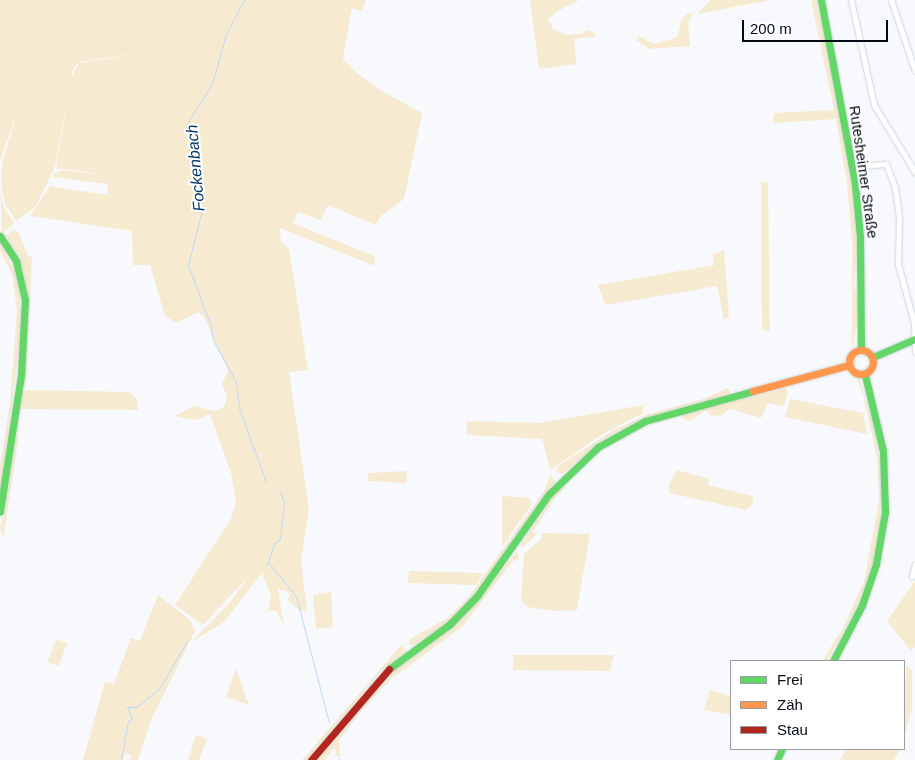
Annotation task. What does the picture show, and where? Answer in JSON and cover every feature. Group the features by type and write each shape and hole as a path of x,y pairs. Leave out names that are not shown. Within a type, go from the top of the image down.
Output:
{"street":[{"name":"Rutesheimer Straße","path":"821,0 855,184 860,237 861,350"},
{"path":"851,0 874,105 915,172"},
{"path":"891,0 915,71"},
{"path":"858,166 886,164 890,174 899,216 898,264 914,322 915,352"},
{"path":"0,236 16,260 25,299 21,375 0,511"},
{"path":"873,357 914,339"},
{"path":"861,350 873,357 872,369 865,374 855,373 849,365 851,354 861,350"},
{"path":"311,760 382,674 450,624 477,596 549,494 598,447 645,421 849,365"},
{"path":"834,660 862,606 876,564 885,512 883,451 865,374"},
{"path":"912,576 915,564"}],"shaded area":[{"path":"0,0 366,0 362,11 352,8 343,59 358,74 385,93 422,113 404,199 381,216 375,225 328,205 321,220 298,212 293,223 374,256 375,266 280,228 281,242 289,249 308,370 289,372 309,509 301,561 307,611 300,611 288,600 290,593 278,589 284,627 277,611 268,611 271,597 262,573 224,622 190,643 230,602 249,576 203,625 175,605 231,519 236,502 231,473 210,414 196,420 174,416 194,406 214,411 224,407 227,396 222,384 228,371 204,317 198,312 176,323 165,316 150,265 133,265 132,231 30,216 50,186 107,195 108,184 53,177 55,173 64,170 110,176 67,169 56,169 69,89 55,167 35,207 16,221 5,204 1,183 2,164 18,110 0,161","holes":["168,49 79,63 71,77 73,68 79,62"]},
{"path":"530,0 579,0 556,12 548,20 554,30 567,35 581,34 589,30 596,34 594,37 574,39 576,64 539,69"},
{"path":"711,0 770,0 697,14"},
{"path":"811,0 818,0 848,151 856,212 857,253 854,283 855,292 858,292 858,318 852,350 852,243 847,184 836,119 773,123 774,113 834,110"},
{"path":"688,13 693,13 688,22 690,46 649,49 636,40 639,36 653,44 678,36 681,20"},
{"path":"761,182 768,182 770,331 762,330"},
{"path":"0,187 3,205 14,223 2,234"},
{"path":"13,230 18,232 28,256 32,257 26,386 23,384 28,294 20,258 6,236"},
{"path":"0,242 18,278 22,326 0,495 0,465 10,403 17,310 12,274 0,251"},
{"path":"724,250 729,316 724,320 717,286 605,305 598,285 714,265 713,254"},
{"path":"847,373 860,380 875,431 882,476 880,525 871,571 856,610 828,660 823,660 843,628 864,581 879,500 878,462 863,394 857,380"},
{"path":"728,388 732,397 640,421 601,441 563,474 556,472 558,466 614,430 648,414 703,399"},
{"path":"786,388 788,392 784,406 768,403 761,418 730,409 720,416 710,415 706,410 690,421 682,419 683,413"},
{"path":"26,390 130,392 137,400 138,410 20,409 17,428 21,394"},
{"path":"790,399 863,413 867,434 785,417"},
{"path":"643,405 643,413 601,435 550,470 542,439 467,435 467,421 541,423"},
{"path":"19,434 3,540 0,528 15,437"},
{"path":"592,456 556,497 532,533 538,533 523,547 520,546 555,492"},
{"path":"677,470 709,479 708,485 752,496 754,502 746,510 669,493 669,485"},
{"path":"406,471 407,483 368,481 368,473"},
{"path":"550,475 556,481 479,590 449,621 414,646 408,644 410,639 449,617 468,598 544,491"},
{"path":"502,496 529,498 532,504 502,547"},
{"path":"541,533 590,534 577,610 554,611 528,607 521,601 524,554 541,539"},
{"path":"517,551 519,559 513,561 462,627 391,679 361,711 339,741 340,756 337,757 335,748 324,760 315,760 385,675 486,589"},
{"path":"409,571 483,573 476,585 408,583"},
{"path":"915,581 915,647 911,651 887,621"},
{"path":"331,592 333,627 316,629 313,595"},
{"path":"158,595 190,620 195,631 151,720 138,760 130,760 131,755 125,753 123,760 83,760 105,681 114,684 131,638 140,641"},
{"path":"57,639 67,643 59,666 47,662"},
{"path":"402,644 406,652 380,672 308,760 302,760"},
{"path":"514,655 614,655 610,671 513,670"},
{"path":"906,666 912,670 912,708 905,735"},
{"path":"236,669 249,705 226,697"},
{"path":"710,690 730,696 730,715 704,710"},
{"path":"196,735 207,739 199,760 188,760"},
{"path":"846,750 899,750 894,760 840,760"}],"waterway":[{"name":"Fockenbach","path":"244,0 226,34 212,84 189,120 201,214 188,265 211,326 213,340 236,382 239,408 266,482"},
{"name":"Fockenbach","path":"267,565 274,544 280,539 284,502 280,491"},
{"path":"268,562 296,596 329,723"},
{"name":"Fockenbach","path":"121,760 128,722 132,718 127,707 136,707 159,689 187,641"}],"traffic: fast":[{"path":"821,0 855,184 860,237 861,350"},
{"path":"0,236 16,261 25,299 21,375 0,511"},
{"path":"873,357 915,339"},
{"path":"834,660 862,605 876,564 885,512 883,451 865,375"},
{"path":"389,669 450,624 477,596 549,494 598,447 645,421 753,391"},
{"path":"777,760 782,750"}],"traffic: slow":[{"path":"856,350 866,350 873,357 873,362 873,367 866,374 856,374 849,367 849,357 856,350"},
{"path":"753,391 849,365"}],"traffic: jam":[{"path":"311,760 389,669"}]}
